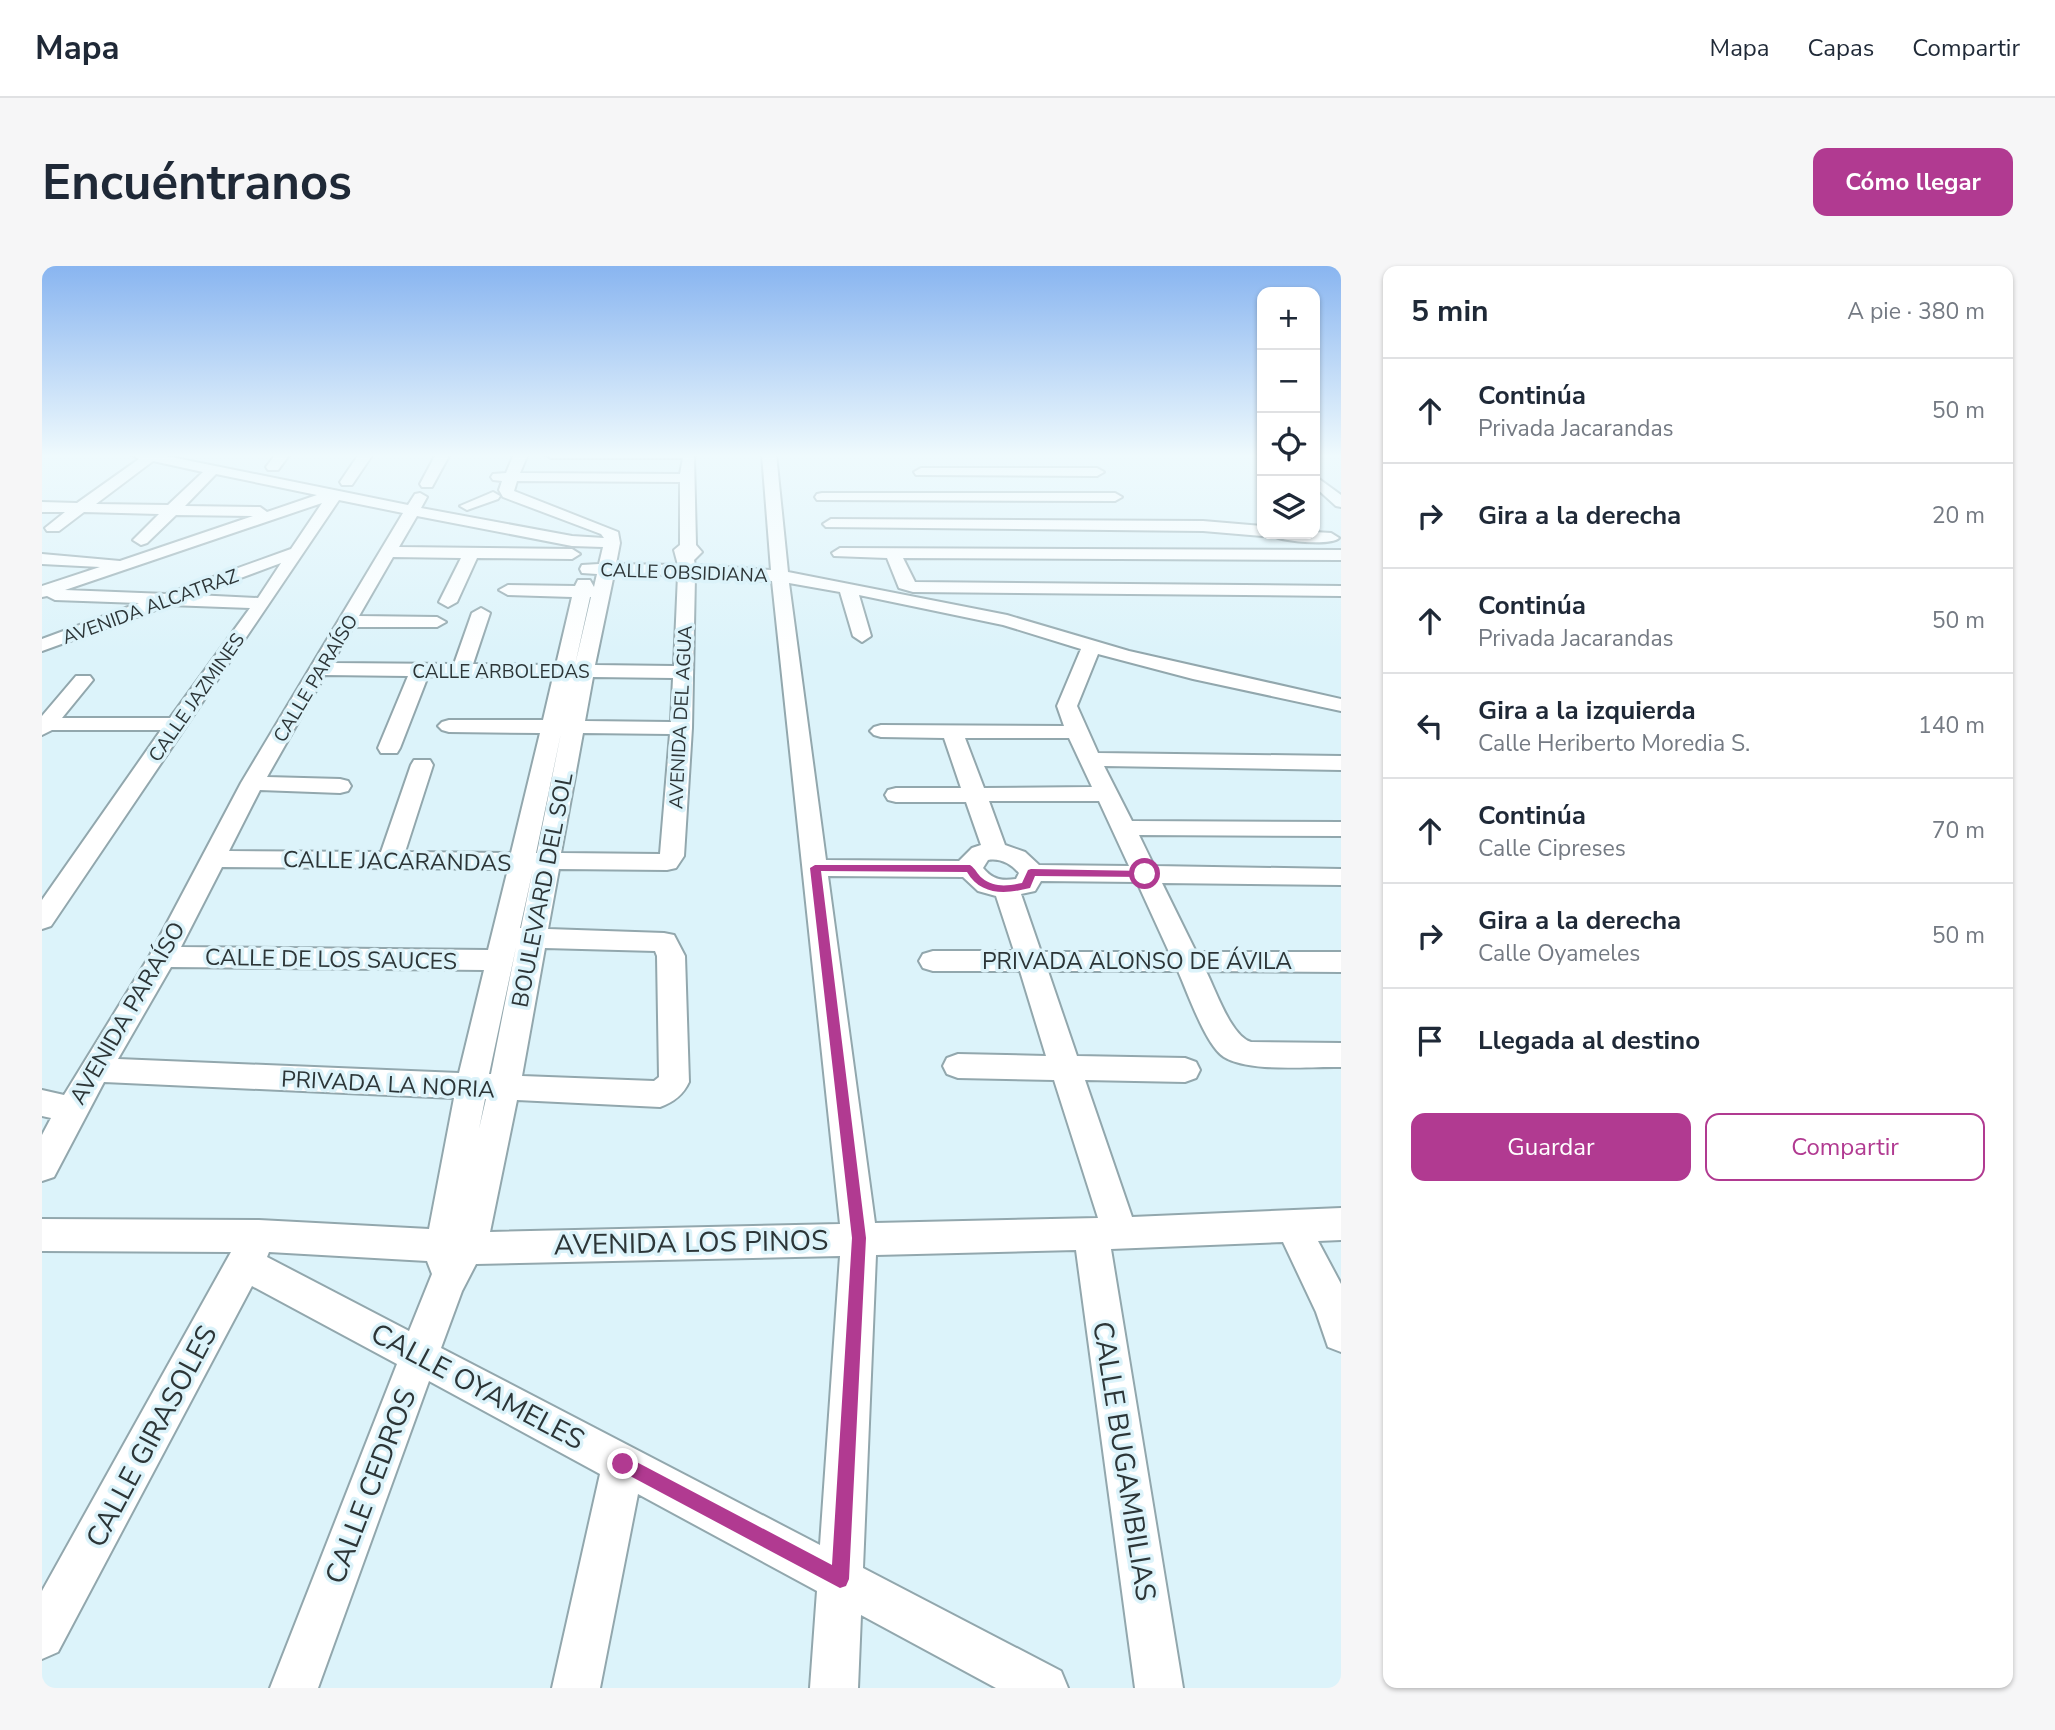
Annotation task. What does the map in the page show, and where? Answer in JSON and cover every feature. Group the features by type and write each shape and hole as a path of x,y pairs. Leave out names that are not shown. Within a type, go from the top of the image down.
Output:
{"street":[{"path":"53,528 64,520"},
{"path":"141,540 163,520"},
{"path":"42,593 240,520"},
{"path":"42,586 257,520"},
{"name":"CALLE JAZMINES","path":"43,916 319,520"},
{"name":"CALLE PARAÍSO","path":"211,859 252,783 407,520"},
{"path":"479,520 600,561"},
{"path":"498,528 510,520"},
{"path":"521,520 600,561"},
{"path":"544,520 600,561"},
{"path":"560,520 600,537 600,561"},
{"name":"AVENIDA DEL AGUA","path":"667,862 673,856 681,728 687,520"},
{"path":"775,520 859,1238 834,1688"},
{"path":"885,520 905,584 913,587 1341,590"},
{"path":"1132,520 1140,532"},
{"path":"831,524 891,538 1185,555 1341,555"},
{"path":"840,553 941,524 1140,532 1211,526 1257,531"},
{"path":"1320,537 1341,538"},
{"name":"AVENIDA ALCATRAZ","path":"42,645 297,552"},
{"path":"390,552 600,561"},
{"path":"448,603 471,554"},
{"path":"1185,555 1213,589"},
{"name":"CALLE OBSIDIANA","path":"600,561 687,558 848,588 1007,620 1193,673 1341,705"},
{"path":"42,559 121,563"},
{"path":"508,590 600,561"},
{"name":"BOULEVARD DEL SOL","path":"453,1259 447,1217 471,1088 501,949 533,863 573,671 600,561"},
{"path":"848,588 862,636"},
{"path":"42,593 263,603"},
{"path":"461,671 481,613"},
{"path":"348,621 437,622"},
{"path":"1093,646 1067,706 1075,732 1223,1036 1233,1048 1251,1054 1341,1055"},
{"name":"CALLE ARBOLEDAS","path":"320,669 681,672"},
{"path":"389,748 420,670"},
{"path":"43,726 83,680"},
{"path":"43,726 176,724"},
{"path":"449,726 681,728"},
{"path":"881,730 1075,732"},
{"path":"952,731 995,851"},
{"path":"1089,759 1341,763"},
{"path":"390,861 422,765"},
{"path":"252,783 340,786"},
{"path":"896,795 1106,794"},
{"path":"1122,828 1341,828"},
{"path":"995,851 1025,862 1031,873 1026,885 1007,890 983,883 976,879 970,869 972,860 982,853 995,851"},
{"name":"CALLE JACARANDAS","path":"211,859 667,862"},
{"name":"AVENIDA PARAÍSO","path":"42,1167 57,1106 97,1070 163,957 211,859"},
{"name":"BOULEVARD DEL SOL","path":"453,1259 477,1217 504,1089 534,937 533,863"},
{"path":"815,868 970,869"},
{"path":"1031,873 1341,877"},
{"name":"CALLE BUGAMBILIAS","path":"1007,890 1065,1068 1105,1233 1159,1688"},
{"name":"CALLE DE LOS SAUCES","path":"163,957 501,949 534,937 663,942 671,956 674,1082"},
{"name":"PRIVADA ALONSO DE ÁVILA","path":"933,961 1341,962"},
{"path":"958,1066 1185,1070"},
{"name":"PRIVADA LA NORIA","path":"97,1070 660,1094 674,1082"},
{"name":"AVENIDA LOS PINOS","path":"45,1239 453,1259 859,1238 1105,1233 1341,1224"},
{"path":"1293,1226 1339,1318"},
{"name":"CALLE OYAMELES","path":"252,1249 419,1354 1044,1688"},
{"name":"CALLE GIRASOLES","path":"42,1636 252,1249"},
{"name":"CALLE CEDROS","path":"294,1688 453,1259"},
{"path":"576,1688 623,1464"}],"route":[{"path":"623,1464 840,1579 859,1238 815,868 970,869 976,879 990,887 1007,890 1026,885 1031,873 1145,874"}]}
